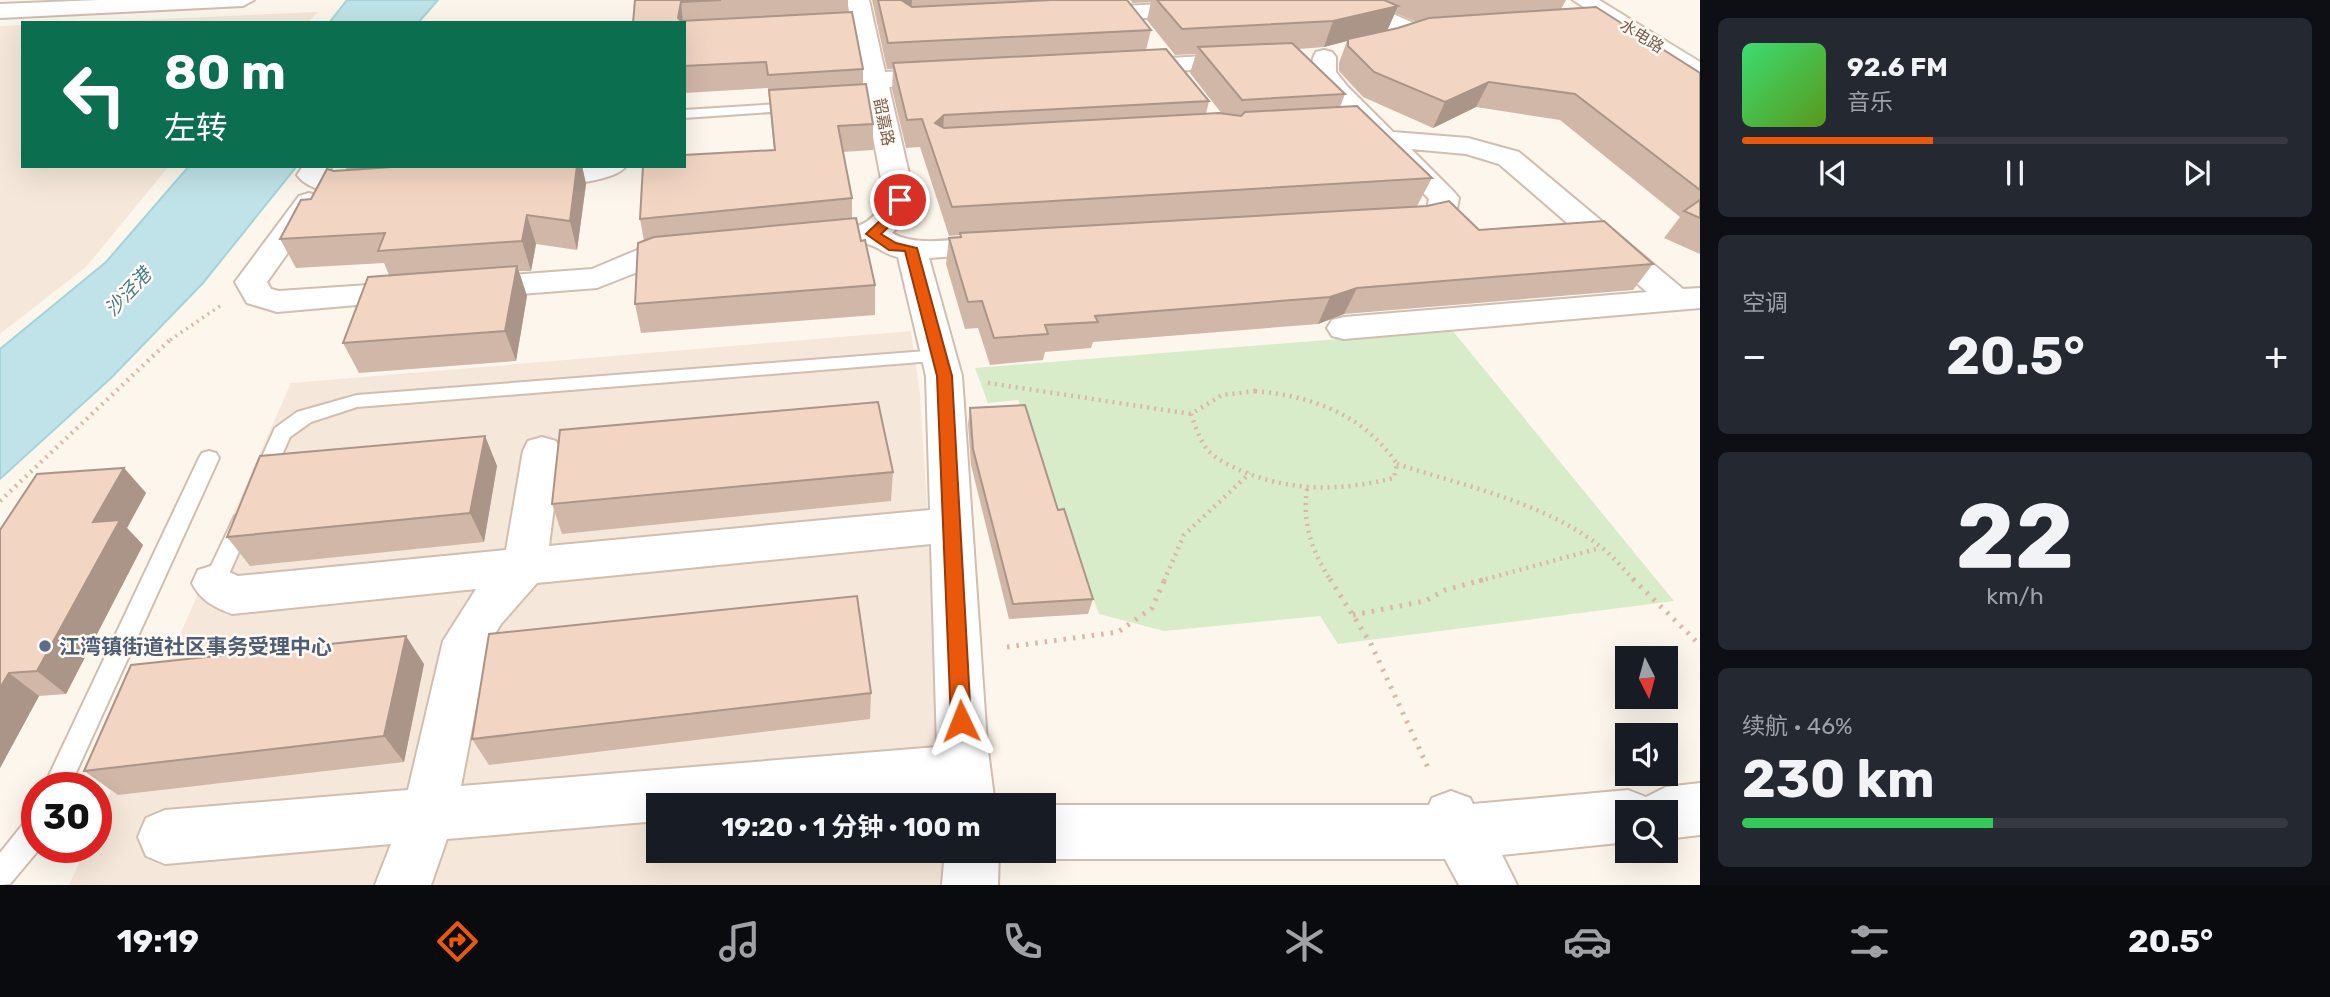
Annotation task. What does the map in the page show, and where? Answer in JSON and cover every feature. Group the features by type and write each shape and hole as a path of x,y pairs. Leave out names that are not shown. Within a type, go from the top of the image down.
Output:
{"street":[{"path":"0,11 243,0"},
{"name":"韶嘉路","path":"858,0 853,28 875,95 900,200 891,217 873,234"},
{"path":"1323,3 1357,7 1415,32"},
{"path":"1059,16 1121,6 1218,8"},
{"path":"1121,6 1183,85"},
{"name":"水电路","path":"1579,11 1615,19 1689,58 1700,72"},
{"path":"1387,42 1415,32 1442,30"},
{"path":"1323,56 1324,72 1371,131 1444,198 1442,209 1436,216 1373,222"},
{"path":"1112,68 1271,60"},
{"path":"875,95 973,75"},
{"path":"1371,131 1468,146 1509,158 1687,298"},
{"path":"316,168 311,175 347,188 387,185"},
{"path":"508,178 589,173 605,168"},
{"path":"309,201 251,282 259,296 277,302 597,278 653,255 721,249"},
{"path":"776,244 873,234 894,247 911,248 1032,242"},
{"path":"164,837 429,814 967,787 942,366 911,248"},
{"path":"1344,328 1687,298"},
{"path":"403,885 429,814 466,641 485,610 525,567 542,451"},
{"path":"214,583 232,595 951,525"},
{"path":"1678,812 1700,810"},
{"path":"1056,832 1455,824 1615,817"},
{"path":"1455,824 1489,885"},
{"path":"970,885 971,863"}],"lane":[{"path":"686,114 815,106"},
{"path":"214,583 282,433 304,417 357,401 942,366"},
{"path":"63,772 208,458"},
{"path":"0,874 21,847"}],"path":[{"path":"0,501 181,330 253,285"},
{"path":"942,366 1191,414 1215,397 1232,392 1289,396 1345,414 1390,451 1397,464 1394,478 1368,485 1307,489 1250,473 1221,461 1207,449 1191,414"},
{"path":"1397,464 1515,503 1565,524 1601,547 1700,645"},
{"path":"958,653 1118,632 1152,608 1184,535 1250,473"},
{"path":"1307,489 1301,507 1309,538 1319,561 1370,641 1455,824"},
{"path":"1353,615 1424,601 1445,590 1601,547"}],"shaded area":[{"path":"318,12 309,21 118,21"},
{"path":"21,25 21,168 167,168 86,267 0,334 0,26"},
{"path":"911,331 920,394 945,793 646,793 646,863 944,863 943,885 69,885 79,863 112,863 112,789 291,383"}],"green space":[{"path":"1452,330 1674,601 1338,644 1320,616 1164,631 1099,614 1018,400 988,403 975,368"}],"water":[{"path":"347,0 438,0 420,21 331,21"},
{"name":"沙泾港","path":"187,168 295,168 203,283 111,378 0,479 0,349 106,262"}],"building":[{"path":"635,0 721,0 681,2 678,18 681,21 633,21"},
{"path":"878,0 901,0 912,7 1051,0 1127,0 1151,30 888,43"},
{"path":"1157,0 1384,0 1398,6 1333,21 1182,29"},
{"path":"1596,7 1700,73 1700,190 1575,94 1489,82 1445,102 1374,72 1348,46 1348,39 1429,18"},
{"path":"852,12 863,69 768,75 766,62 686,66 686,21 681,21"},
{"path":"1292,43 1345,94 1242,100 1198,47"},
{"path":"1166,49 1209,101 944,115 935,123 944,128 1219,113 1241,116 1245,112 1357,106 1432,178 952,207 922,119 907,120 893,63"},
{"path":"866,84 873,124 838,126 852,198 640,219 643,168 686,168 686,155 775,150 769,90"},
{"path":"378,168 577,168 570,221 527,215 522,241 378,251 385,233 280,239 301,200 311,199 327,169 334,171"},
{"path":"1700,200 1700,218 1684,211"},
{"path":"1449,201 1479,230 1604,221 1653,264 1357,288 1330,297 1095,316 1098,322 1045,325 1048,334 994,338 982,301 968,302 949,238 961,237 960,233 1427,206"},
{"path":"856,218 861,241 865,240 875,285 635,304 638,243 654,237"},
{"path":"517,266 505,331 343,343 368,277"},
{"path":"878,402 893,472 552,504 560,430"},
{"path":"1025,405 1058,510 1064,509 1093,599 1013,604 973,449 970,408"},
{"path":"485,436 470,513 227,537 260,456"},
{"path":"124,468 93,522 120,520 37,671 9,673 0,688 0,530 37,474"},
{"path":"857,596 871,693 472,739 489,634"},
{"path":"406,636 384,736 84,771 131,665"}],"place":[{"name":"江湾镇街道社区事务受理中心","path":"45,646"}],"route":[{"path":"900,200 891,217 873,234 894,247 911,248 944,376 961,721"}]}
